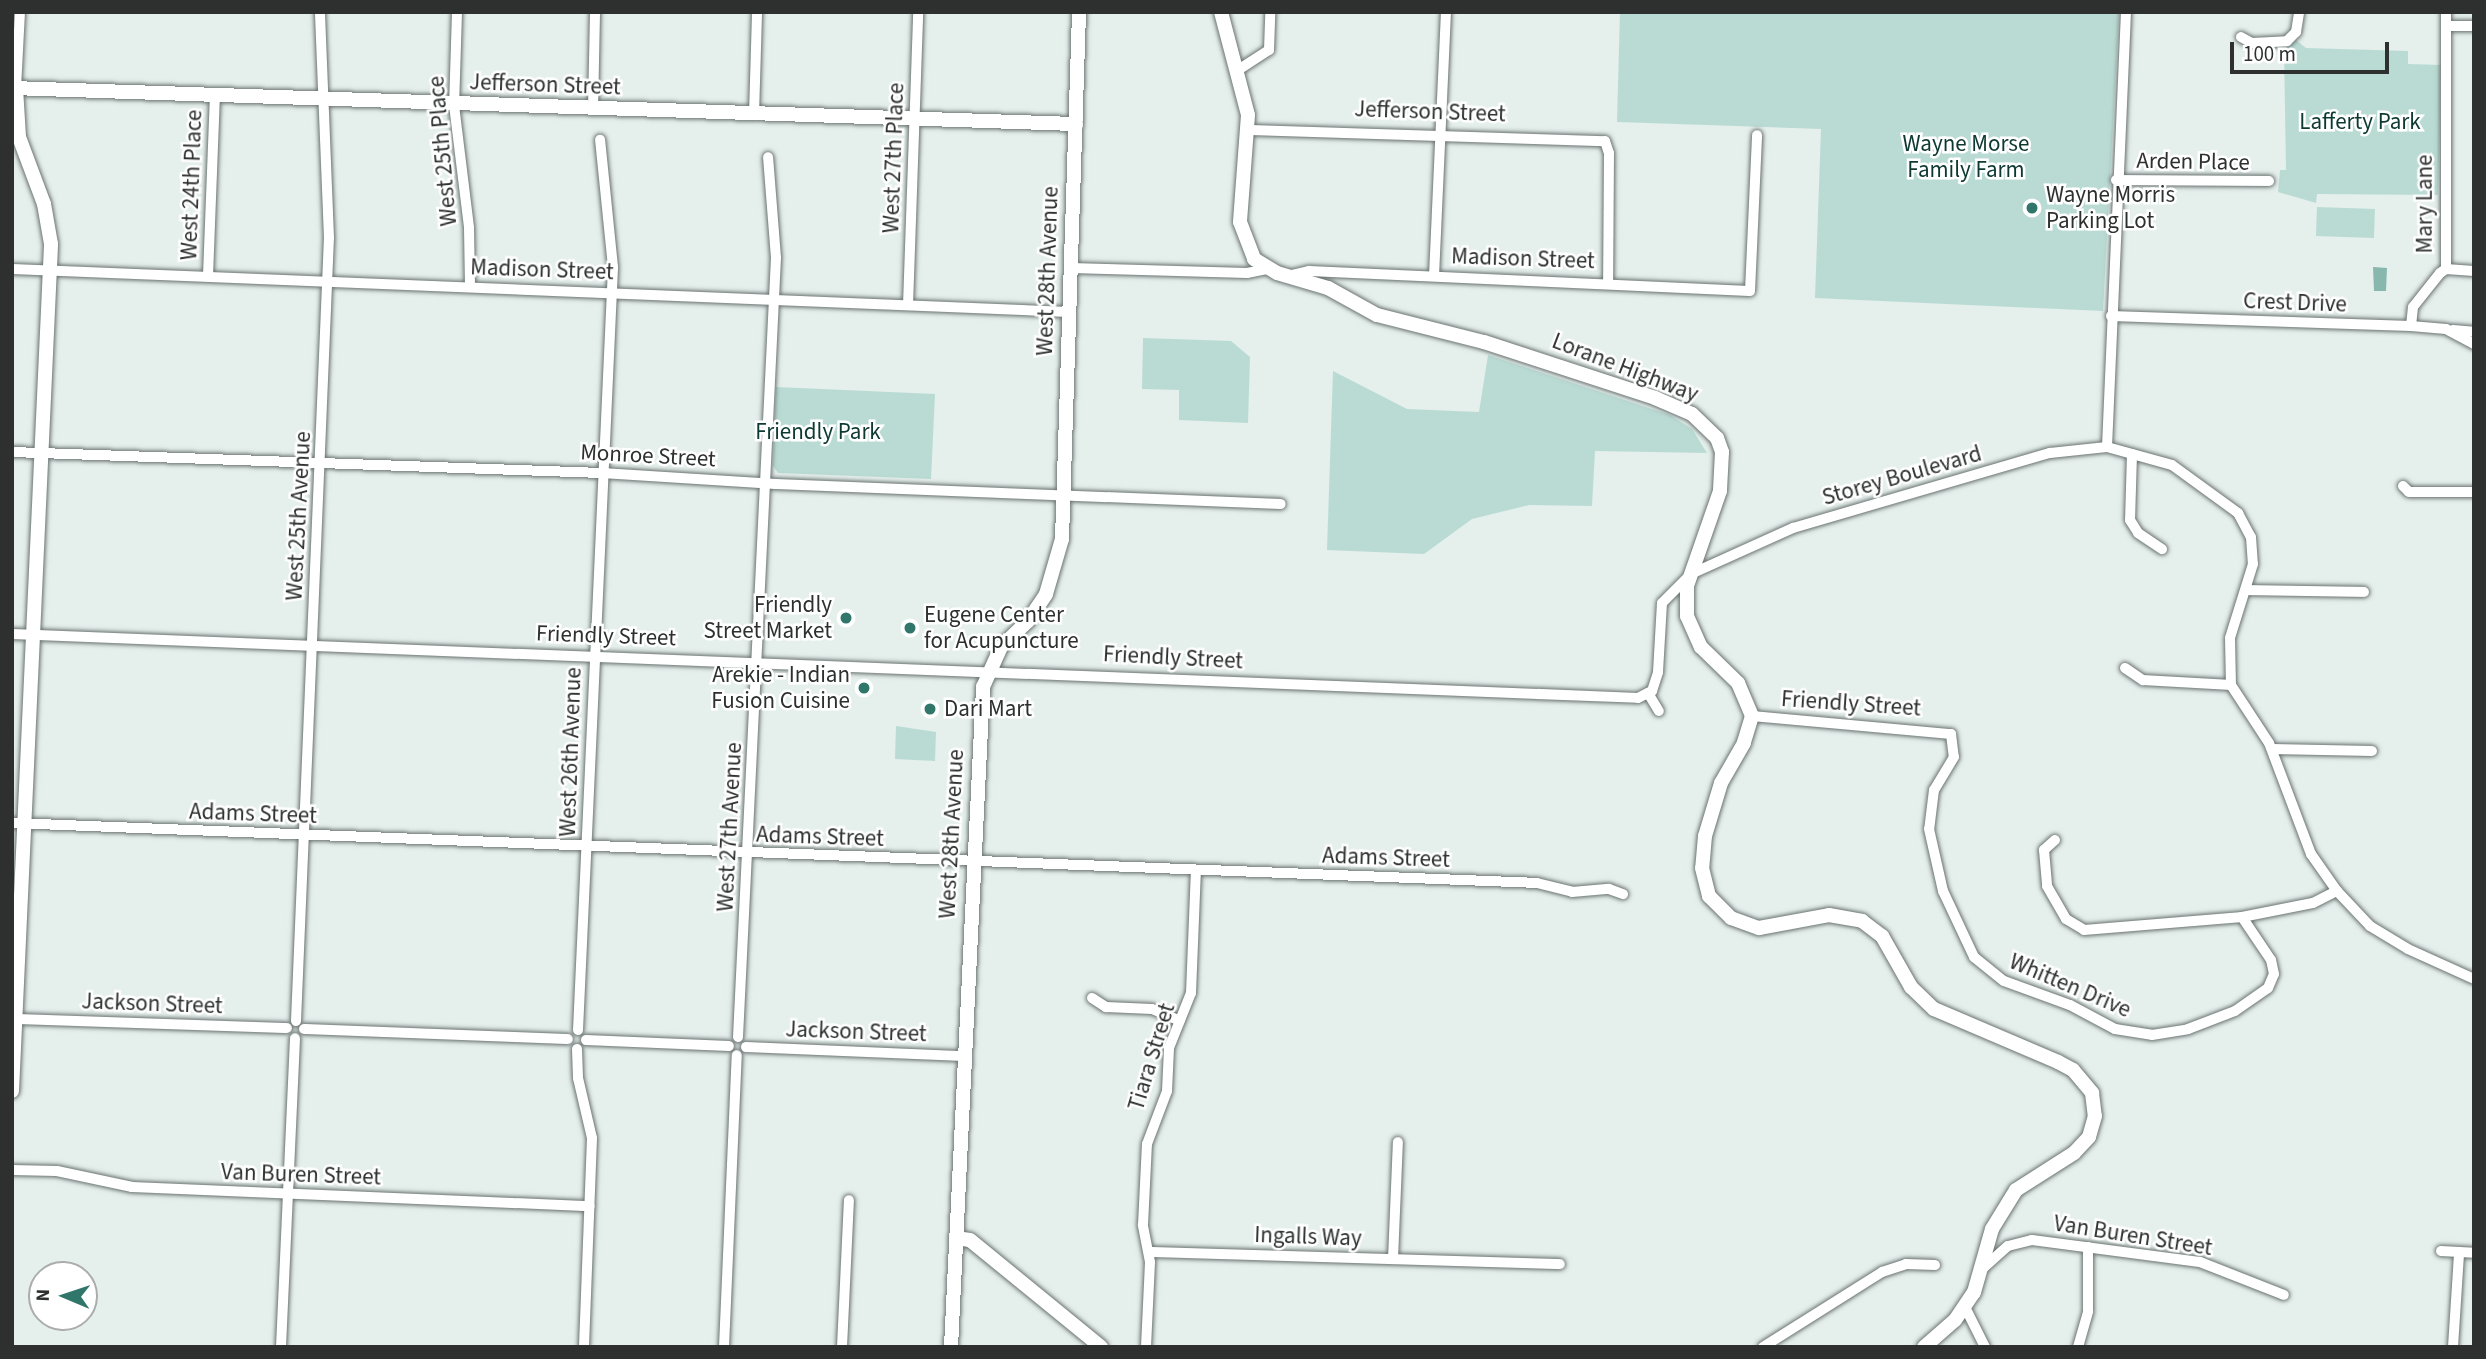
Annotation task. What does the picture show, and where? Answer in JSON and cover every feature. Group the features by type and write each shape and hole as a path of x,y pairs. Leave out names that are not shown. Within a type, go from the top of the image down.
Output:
{"street":[{"path":"12,1091 18,824 33,635 50,271 49,225 19,137 14,88 20,12"},
{"name":"West 25th Avenue","path":"296,1021 328,281 320,12"},
{"name":"West 25th Place","path":"457,12 454,104 469,228 470,286"},
{"path":"593,109 595,12"},
{"path":"754,115 757,12"},
{"name":"West 27th Place","path":"908,305 918,12"},
{"path":"1221,12 1238,70 1250,130 1241,232 1252,256 1267,269"},
{"path":"1238,70 1269,50 1270,12"},
{"path":"1434,275 1446,12"},
{"path":"2107,447 2116,180 2126,12"},
{"path":"2241,37 2252,43 2287,41 2296,32 2299,12"},
{"name":"Mary Lane","path":"2446,12 2446,269"},
{"name":"West 28th Avenue","path":"951,1347 981,706 989,669 1001,647 1035,612 1051,583 1061,550 1080,15"},
{"path":"2448,26 2474,26"},
{"name":"Jefferson Street","path":"14,88 1076,124"},
{"name":"West 24th Place","path":"208,276 215,95"},
{"name":"Jefferson Street","path":"1250,130 1603,140 1608,145 1608,282"},
{"name":"Madison Street","path":"1286,276 1309,271 1434,275 1748,291 1754,284 1757,135"},
{"name":"West 26th Avenue","path":"578,1030 611,293 612,245 600,140"},
{"name":"West 27th Avenue","path":"738,1037 773,301 775,242 768,157"},
{"name":"Arden Place","path":"2116,180 2269,181"},
{"path":"1071,268 1247,273 1267,269"},
{"name":"Madison Street","path":"12,269 1069,312"},
{"name":"Lorane Highway","path":"1267,269 1328,288 1377,315 1567,368 1692,414 1717,438 1723,471 1691,574 1686,600 1692,633 1738,683 1752,716"},
{"path":"2411,326 2413,307 2446,269 2474,271"},
{"name":"Crest Drive","path":"2111,316 2411,326 2446,329 2474,344"},
{"path":"2446,329 2474,332"},
{"name":"Storey Boulevard","path":"1691,574 1793,528 2063,450 2107,447 2172,465 2238,513 2253,550 2248,590 2230,638 2231,685"},
{"name":"Monroe Street","path":"12,452 602,473 1281,504"},
{"path":"2132,454 2130,520 2138,533 2162,549"},
{"path":"2403,486 2409,492 2474,492"},
{"path":"1659,711 1648,693 1658,672 1662,603 1691,574"},
{"path":"2248,590 2364,592"},
{"name":"Friendly Street","path":"12,634 989,669 1273,686 1533,692 1627,699 1648,693"},
{"path":"2125,668 2143,680 2231,685 2272,749 2306,843 2337,891 2370,926 2408,949 2474,979"},
{"path":"1752,716 1744,743 1721,783 1705,836 1705,885 1722,911 1759,928 1829,915 1862,920 1882,936 1911,987 1934,1009 1974,1030 2059,1062 2073,1070 2092,1093 2095,1116 2089,1137 2074,1153 2016,1190 1996,1220 1981,1270 1965,1307 1924,1347"},
{"name":"Friendly Street","path":"1752,716 1947,732"},
{"name":"Whitten Drive","path":"1947,732 1955,740 1954,757 1934,790 1928,815 1935,865 1974,957 1989,973 2070,1005 2115,1029 2152,1035 2188,1030 2246,1005 2272,979 2271,960 2242,917"},
{"path":"2272,749 2372,751"},
{"name":"Adams Street","path":"18,824 1537,883 1572,892 1609,889 1623,894"},
{"path":"2055,840 2044,850 2048,886 2066,919 2084,930 2242,917 2312,903 2337,891"},
{"name":"Tiara Street","path":"1149,1252 1143,1225 1147,1138 1167,1091 1169,1051 1191,993 1196,871"},
{"path":"1092,998 1106,1007 1152,1009 1180,1021"},
{"name":"Jackson Street","path":"15,1019 287,1028"},
{"path":"281,1347 295,1038 287,1028 296,1021 304,1029 568,1039 578,1030 586,1040"},
{"path":"295,1038 304,1029"},
{"path":"729,1046 738,1037 746,1047 737,1055"},
{"path":"568,1039 577,1049 578,1078 592,1138 584,1347"},
{"path":"577,1049 586,1040 729,1046 737,1055 724,1347"},
{"name":"Jackson Street","path":"746,1047 964,1056"},
{"path":"1393,1259 1398,1142"},
{"name":"Van Buren Street","path":"12,1170 57,1171 132,1187 590,1206"},
{"path":"842,1347 849,1200"},
{"path":"956,1238 971,1240 1101,1347"},
{"name":"Van Buren Street","path":"1981,1270 2001,1250 2021,1241 2200,1262 2284,1295"},
{"path":"2078,1347 2088,1311 2088,1247"},
{"path":"2441,1251 2474,1253"},
{"path":"1146,1347 1149,1252"},
{"name":"Ingalls Way","path":"1149,1252 1560,1264"},
{"path":"2453,1347 2459,1253"},
{"path":"1763,1347 1882,1272 1906,1264 1935,1265"},
{"path":"1965,1307 1985,1347"}],"green space":[{"name":"Wayne Morse Family Farm","path":"1620,12 2119,12 2103,311 1815,298 1821,129 1617,122"},
{"name":"Lafferty Park","path":"2296,40 2306,48 2408,51 2408,64 2441,65 2438,195 2317,194 2316,203 2278,192 2280,170 2286,170 2284,49"},
{"path":"2317,207 2375,209 2374,238 2316,236"},
{"path":"1143,338 1231,341 1250,357 1248,423 1179,420 1179,390 1142,389"},
{"path":"1488,355 1670,415 1692,429 1707,453 1595,451 1592,506 1529,505 1472,519 1424,554 1327,550 1333,371 1407,409 1479,412"},
{"name":"Friendly Park","path":"776,387 935,394 931,479 778,473 773,466"},
{"path":"896,726 936,732 935,761 895,759"}],"shaded area":[{"path":"2373,267 2387,268 2386,291 2374,291"}],"place":[{"name":"Wayne Morris Parking Lot","path":"2032,208"},
{"name":"Friendly Street Market","path":"846,618"},
{"name":"Eugene Center for Acupuncture","path":"910,628"},
{"name":"Arekie - Indian Fusion Cuisine","path":"864,688"},
{"name":"Dari Mart","path":"930,709"}]}
